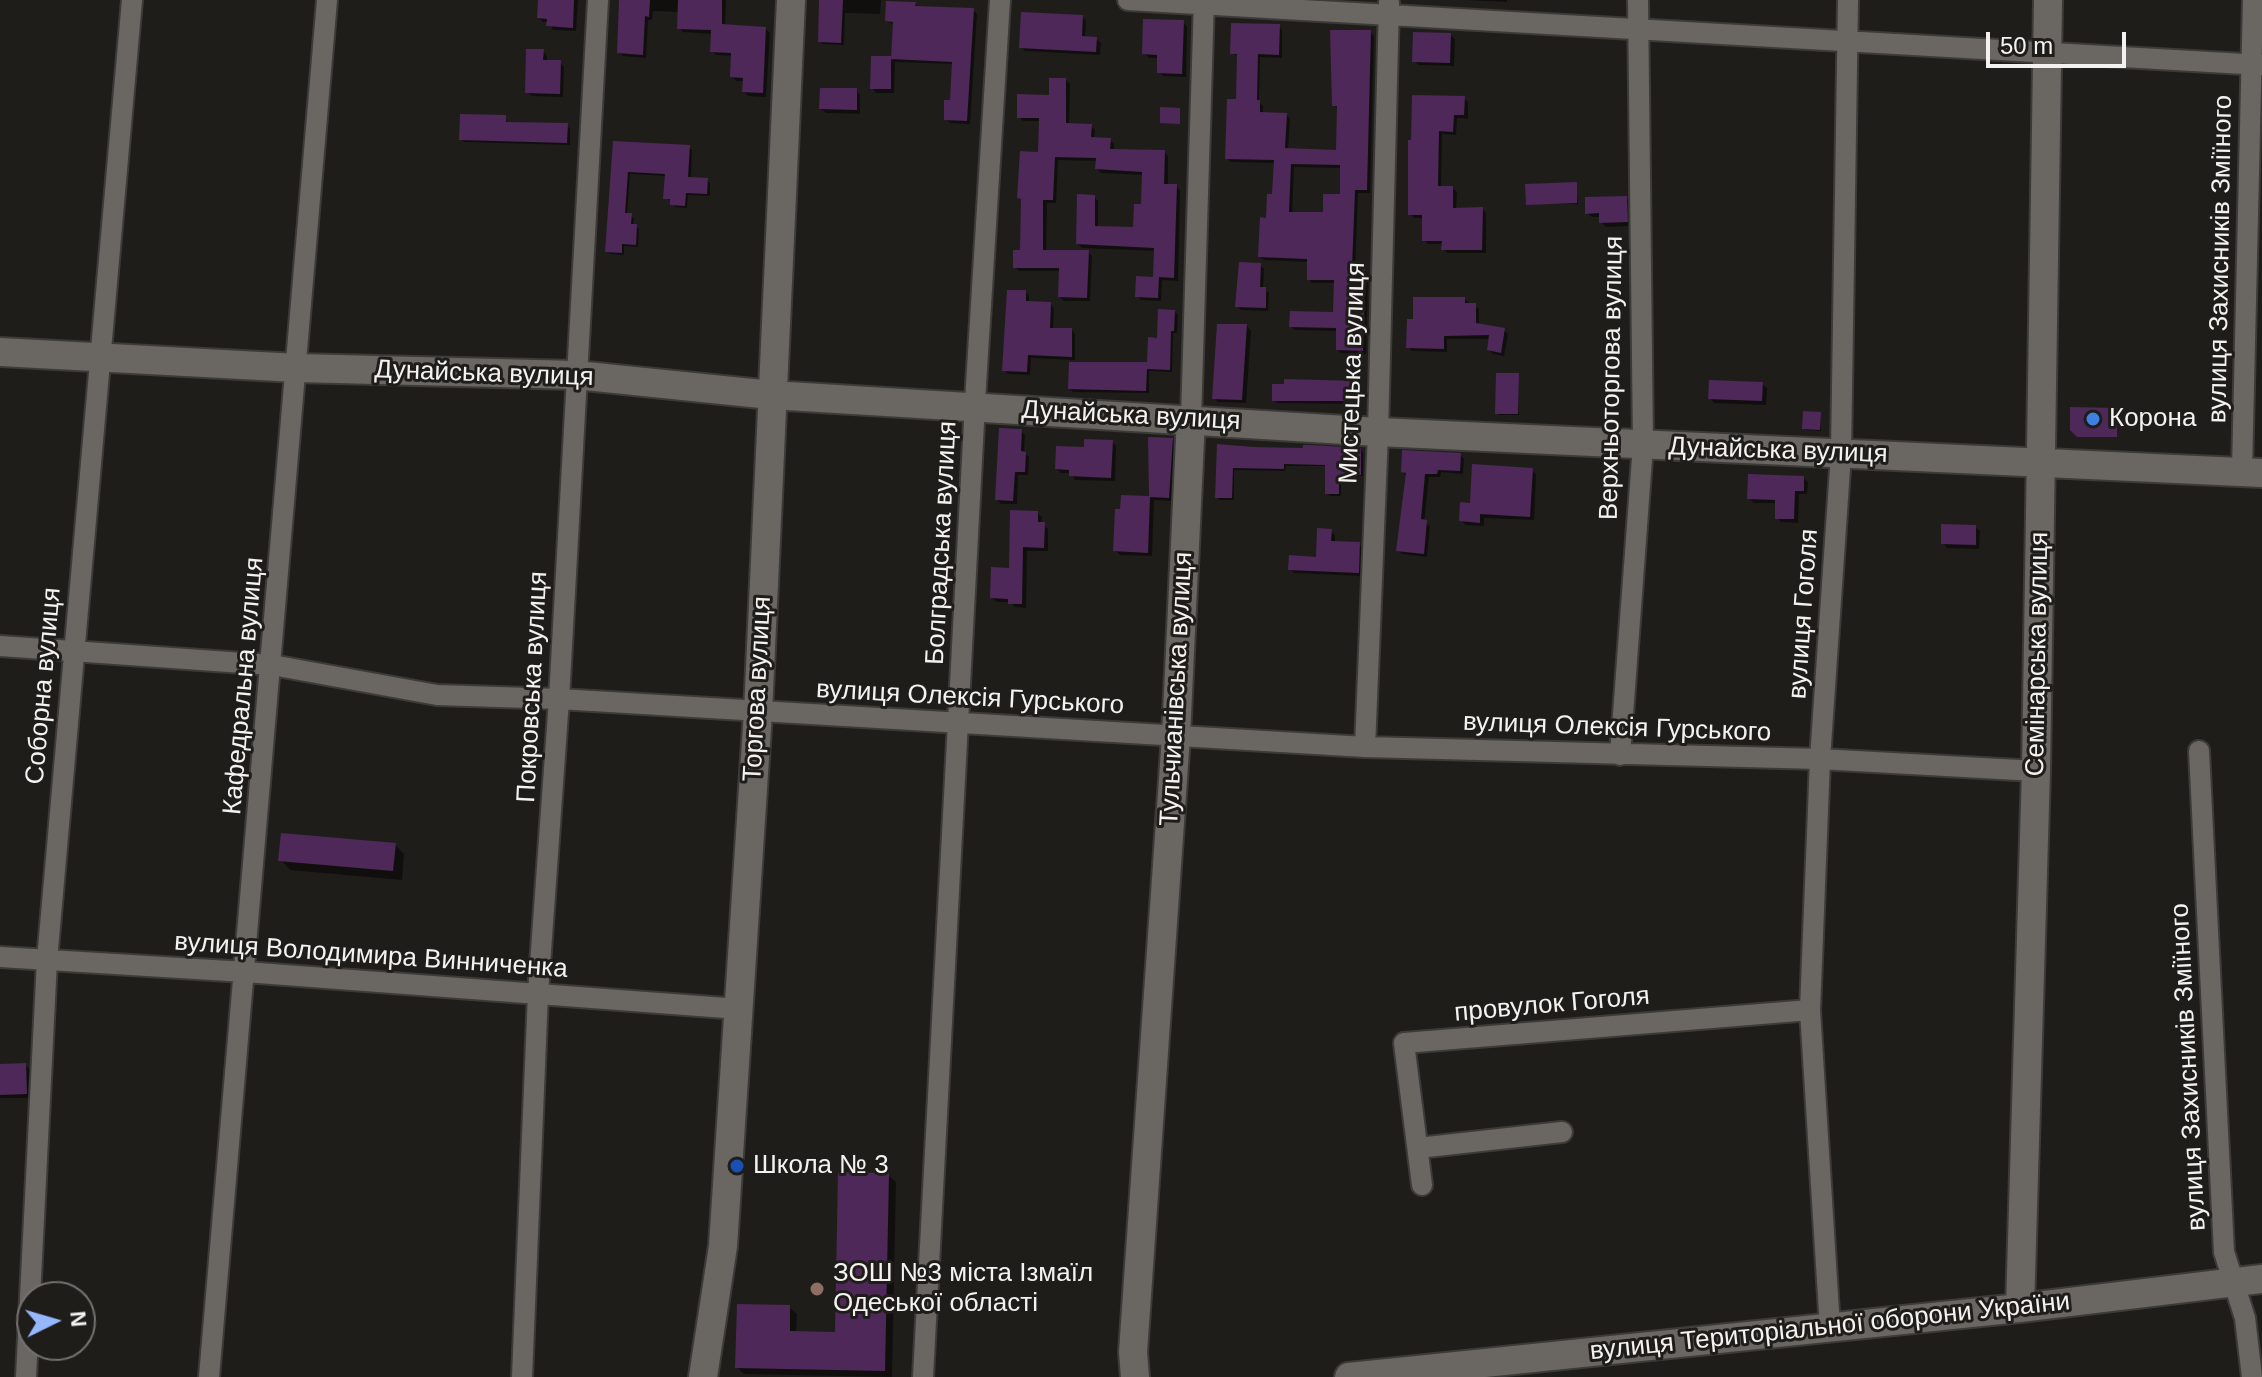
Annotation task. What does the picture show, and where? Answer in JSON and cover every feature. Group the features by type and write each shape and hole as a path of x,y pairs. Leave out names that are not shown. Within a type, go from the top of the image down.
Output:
{"main road":[{"name":"Торгова вулиця","path":"703,1377 723,1246 758,712 791,0"},
{"name":"Семінарська вулиця","path":"2020,1308 2036,771 2048,0"},
{"name":"Дунайська вулиця","path":"0,352 297,368 576,375 771,395 1191,418 1378,432 2252,472"},
{"name":"Тульчианівська вулиця","path":"1135,1377 1133,1352 1176,736 1191,418"},
{"name":"вулиця Територіальної оборони України","path":"1349,1377 2020,1308 2262,1279"}],"street":[{"name":"Соборна вулиця","path":"26,1377 47,960 132,0"},
{"name":"Кафедральна вулиця","path":"209,1377 327,0"},
{"name":"Покровська вулиця","path":"522,1377 538,993 559,699 598,0"},
{"name":"Болградська вулиця","path":"923,1377 1000,0"},
{"path":"1128,0 1389,7 1637,29 2257,65"},
{"name":"Верхньоторгова вулиця","path":"1620,755 1643,445 1638,0"},
{"name":"вулиця Гоголя","path":"1830,1328 1810,1010 1820,759 1841,454 1848,0"},
{"name":"вулиця Захисників Зміїного","path":"2252,472 2257,65 2253,0"},
{"name":"Тульчианівська вулиця","path":"1191,418 1204,3"},
{"name":"Мистецька вулиця","path":"1365,747 1378,432 1389,7"},
{"name":"вулиця Олексія Гурського","path":"0,646 272,665 437,695 559,699 1365,747 1820,759 2036,771"},
{"name":"вулиця Захисників Зміїного","path":"2199,751 2224,1252 2245,1318 2252,1377"},
{"name":"вулиця Володимира Винниченка","path":"0,957 739,1009"},
{"name":"провулок Гоголя","path":"1422,1185 1404,1043 1810,1010"},
{"path":"1418,1148 1562,1132"}],"building":[{"path":"538,0 574,0 573,28 546,26 547,19 537,18"},
{"path":"619,0 650,0 649,17 645,16 643,55 617,53"},
{"path":"678,0 722,0 722,24 766,27 763,93 742,92 743,78 730,77 731,53 710,52 711,30 677,29"},
{"path":"819,0 843,0 841,43 818,42"},
{"path":"886,1 916,2 915,6 974,8 967,121 944,120 944,100 950,100 952,62 891,59 893,22 885,21"},
{"path":"1021,12 1083,15 1082,36 1097,37 1096,52 1019,48"},
{"path":"1143,19 1184,20 1182,74 1157,73 1157,55 1142,54"},
{"path":"1231,23 1280,24 1279,55 1258,54 1257,100 1260,100 1260,112 1287,113 1285,148 1336,150 1337,106 1332,106 1330,30 1371,30 1367,190 1355,190 1352,268 1365,268 1363,351 1336,350 1336,328 1289,327 1290,311 1333,312 1334,280 1307,280 1307,259 1258,257 1260,217 1266,218 1267,194 1272,194 1274,160 1225,159 1227,99 1236,99 1237,54 1230,54","holes":["1291,164 1340,165 1340,194 1323,194 1323,212 1289,212"]},
{"path":"1413,32 1451,33 1450,63 1412,62"},
{"path":"526,49 544,49 543,60 561,60 560,94 525,93"},
{"path":"871,56 891,56 891,89 870,89"},
{"path":"1049,78 1066,78 1066,123 1092,124 1091,137 1111,138 1110,149 1165,150 1164,184 1177,184 1174,278 1159,277 1158,298 1135,297 1136,276 1153,277 1154,248 1076,244 1077,194 1095,195 1095,226 1133,227 1134,204 1141,204 1142,172 1095,169 1096,158 1055,157 1053,200 1043,200 1043,250 1089,250 1087,298 1058,297 1059,268 1013,268 1013,250 1020,250 1021,199 1017,198 1020,151 1038,152 1039,118 1017,118 1017,94 1049,95"},
{"path":"820,88 857,88 857,110 819,109"},
{"path":"1412,95 1465,96 1464,115 1454,115 1453,132 1439,131 1438,186 1453,186 1453,208 1483,207 1482,250 1441,250 1442,241 1422,241 1422,215 1408,215 1408,140 1411,140"},
{"path":"1160,107 1180,108 1180,124 1160,123"},
{"path":"460,114 506,115 506,122 568,123 567,143 459,140"},
{"path":"613,141 690,145 688,177 708,178 707,194 686,193 685,206 670,205 670,199 663,199 665,174 628,172 625,213 632,213 631,224 637,224 636,245 622,244 622,253 605,252"},
{"path":"1577,182 1577,203 1526,205 1525,184"},
{"path":"1627,196 1628,222 1599,223 1599,213 1585,214 1585,197"},
{"path":"1239,262 1261,263 1260,287 1266,287 1266,308 1235,307"},
{"path":"1007,290 1026,290 1026,301 1051,302 1050,328 1072,328 1072,357 1028,355 1027,372 1002,371"},
{"path":"1413,297 1465,297 1465,303 1476,303 1476,323 1505,328 1501,353 1487,350 1489,335 1444,336 1444,349 1406,348 1407,319 1413,319"},
{"path":"1158,309 1175,310 1170,370 1147,369 1146,391 1068,389 1069,362 1147,362 1148,337 1157,338"},
{"path":"1217,324 1247,324 1242,400 1212,399"},
{"path":"1496,373 1519,373 1518,414 1495,414"},
{"path":"1284,379 1358,381 1357,401 1272,401 1272,384 1284,384"},
{"path":"1709,380 1763,382 1762,401 1708,399"},
{"name":"Корона","path":"2070,407 2117,408 2117,437 2077,437 2070,430"},
{"path":"1803,411 1821,412 1820,430 1802,429"},
{"path":"999,428 1022,429 1021,451 1026,452 1025,472 1015,472 1013,501 995,500"},
{"path":"1148,437 1173,438 1169,498 1150,497 1148,553 1113,551 1115,509 1120,509 1121,495 1149,496"},
{"path":"1084,439 1113,440 1111,478 1069,476 1069,470 1055,469 1056,446 1084,447"},
{"path":"1217,444 1361,448 1361,475 1339,475 1339,494 1325,494 1325,465 1284,464 1284,469 1233,468 1232,498 1215,498"},
{"path":"1402,450 1461,453 1460,471 1438,470 1437,474 1425,474 1421,519 1427,520 1424,554 1396,551 1406,473 1401,472"},
{"path":"1472,464 1533,468 1530,517 1480,514 1480,523 1459,521 1460,502 1470,503"},
{"path":"1748,474 1804,476 1804,491 1795,491 1794,519 1775,519 1775,500 1747,499"},
{"path":"1010,510 1038,511 1038,522 1045,522 1044,548 1023,547 1022,604 1008,604 1008,599 990,598 991,567 1009,568"},
{"path":"1941,524 1976,525 1976,545 1941,544"},
{"path":"1317,528 1332,529 1331,541 1360,542 1359,573 1288,570 1289,555 1316,557"},
{"path":"281,833 396,843 393,871 278,861"},
{"path":"26,1063 27,1094 0,1095 0,1064"},
{"path":"838,1172 889,1173 885,1371 735,1368 737,1304 790,1305 790,1331 835,1332"}],"place":[{"name":"Корона","path":"2093,419"},
{"name":"Школа № 3","path":"737,1166"},
{"name":"ЗОШ №3 міста Ізмаїл Одеської області","path":"817,1289"}]}
